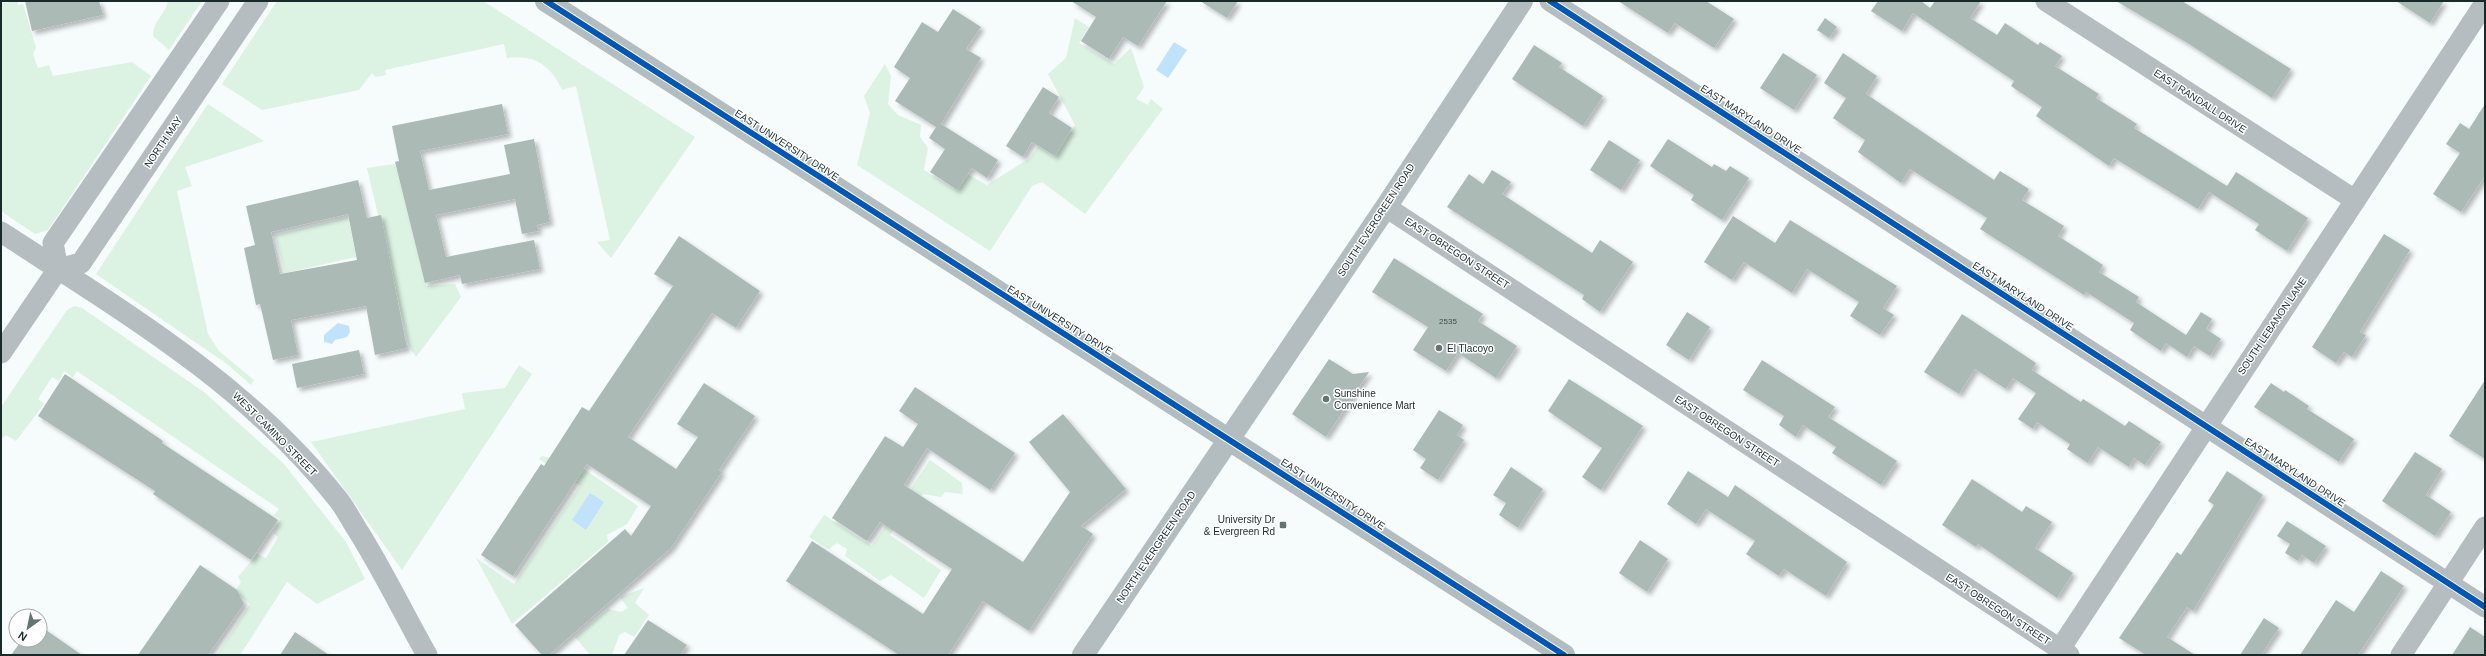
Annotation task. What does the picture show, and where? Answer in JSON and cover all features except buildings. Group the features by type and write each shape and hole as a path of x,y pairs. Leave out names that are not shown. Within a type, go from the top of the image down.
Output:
{"main road":[{"name":"EAST UNIVERSITY DRIVE","path":"546,1 1564,655"},
{"name":"SOUTH EVERGREEN ROAD","path":"1230,440 1522,1"},
{"name":"NORTH EVERGREEN ROAD","path":"1083,655 1230,440"}],"street":[{"path":"1,353 58,269 52,244 219,1"},
{"name":"NORTH MAY","path":"58,269 81,263 258,1"},
{"name":"EAST MARYLAND DRIVE","path":"1550,1 2485,607"},
{"name":"EAST RANDALL DRIVE","path":"2046,1 2355,200"},
{"name":"SOUTH LEBANON LANE","path":"2064,652 2206,426 2485,3"},
{"name":"EAST OBREGON STREET","path":"1386,206 2064,652"},
{"name":"WEST CAMINO STREET","path":"1,232 213,374 250,406 338,498 386,578 426,655"},
{"path":"2401,655 2485,527"}],"green space":[{"path":"1,1 4,3 18,1 18,5 23,4 36,48 33,54 38,68 49,65 53,76 132,62 151,76 48,230 35,234 1,211"},
{"path":"168,1 202,1 169,50 153,36 155,26"},
{"path":"277,1 483,1 695,137 611,258 597,242 610,240 576,86 562,90 553,74 540,63 525,58 507,58 504,44 385,70 386,75 376,77 372,73 359,90 262,110 222,84"},
{"path":"1075,18 1089,27 1079,43 1114,64 1131,48 1144,87 1136,99 1148,105 1151,99 1163,109 1085,214 1042,182 1032,186 990,251 857,165 870,113 864,96 885,64 891,76 888,104 898,115 921,125 920,137 928,148 924,170 954,189 967,174 987,185 1030,158 1038,146 1054,155 1075,125 1048,74 1066,58"},
{"path":"208,104 264,141 185,167 192,186 177,191 208,334 219,351 254,380 251,385 227,364 96,274"},
{"path":"395,164 426,286 455,284 461,297 416,357 409,346 367,168"},
{"path":"348,217 356,257 285,273 275,235"},
{"path":"74,306 82,308 204,392 283,463 346,542 365,579 317,604 287,582 240,655 217,655 250,604 235,592 241,582 238,577 257,554 266,558 278,537 273,533 281,519 274,515 279,509 77,371 73,377 64,371 59,381 52,377 38,399 44,404 16,441 6,435 1,439 1,407 67,310"},
{"path":"519,365 532,374 402,570 311,442 465,409 462,393 505,388"},
{"path":"542,456 575,463 638,506 627,524 607,535 608,542 512,624 476,558 514,584 580,486 539,459"},
{"path":"930,460 962,483 963,494 945,492 941,497 923,494 912,504 890,535 941,570 924,598 891,575 880,581 845,556 847,549 837,543 829,549 809,537 824,515 872,546"},
{"path":"644,588 635,603 649,615 634,637 625,632 619,635 612,655 590,655 575,637 608,609 621,612 628,608 620,597"}],"water":[{"path":"1174,42 1187,50 1168,78 1156,70"},
{"path":"338,323 349,326 350,332 347,337 335,340 332,344 324,342 324,335"},
{"path":"590,493 604,502 586,530 572,520"}],"cycle path":[{"path":"546,1 1564,655"},
{"path":"1550,1 2485,607"}],"place":[{"name":"El Tlacoyo","path":"1439,348"},
{"name":"Sunshine Convenience Mart","path":"1326,399"},
{"name":"University Dr & Evergreen Rd","path":"1283,525"}]}
